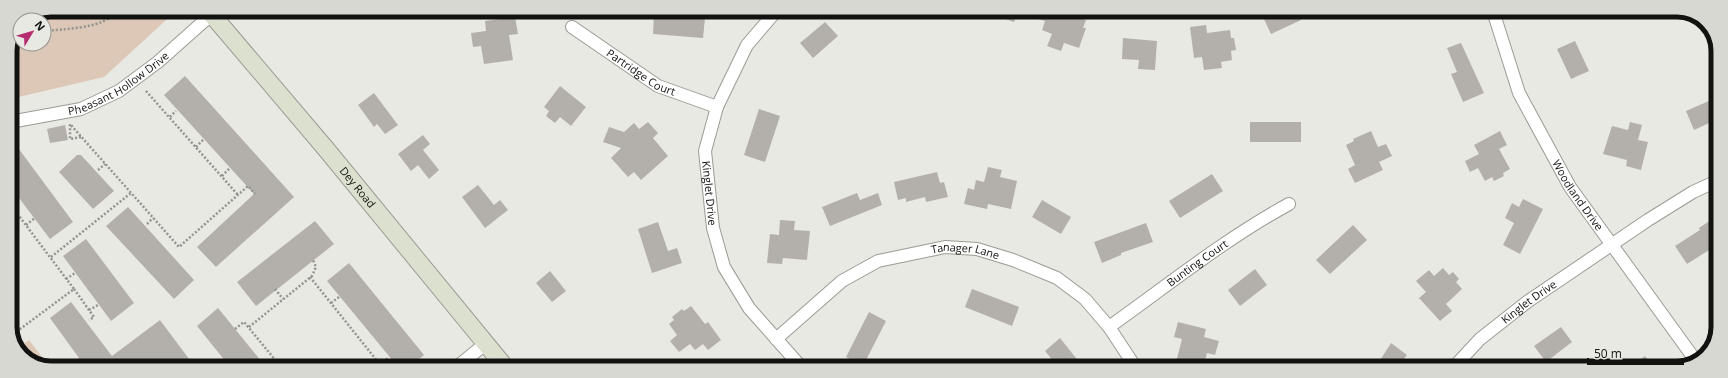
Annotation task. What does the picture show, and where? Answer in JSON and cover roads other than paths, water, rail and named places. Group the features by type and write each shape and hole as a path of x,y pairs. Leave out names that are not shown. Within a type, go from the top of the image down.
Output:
{"main road":[{"name":"Dey Road","path":"214,17 331,155 499,361"}],"street":[{"name":"Pheasant Hollow Drive","path":"17,121 81,109 119,91 158,62 205,17"},
{"name":"Kinglet Drive","path":"771,17 747,45 717,107 705,151 713,228 724,267 749,308 796,361"},
{"name":"Woodland Drive","path":"1495,17 1519,92 1570,186 1693,357"},
{"name":"Partridge Court","path":"572,27 658,86 717,107"},
{"name":"Kinglet Drive","path":"1459,361 1480,338 1527,302 1612,244 1693,192 1711,184"},
{"name":"Bunting Court","path":"1109,328 1206,255 1262,219 1289,204"},
{"name":"Tanager Lane","path":"776,339 842,281 878,261 945,247 977,249 1012,260 1057,278 1084,298 1109,328 1131,361"},
{"path":"464,361 485,344"}]}
